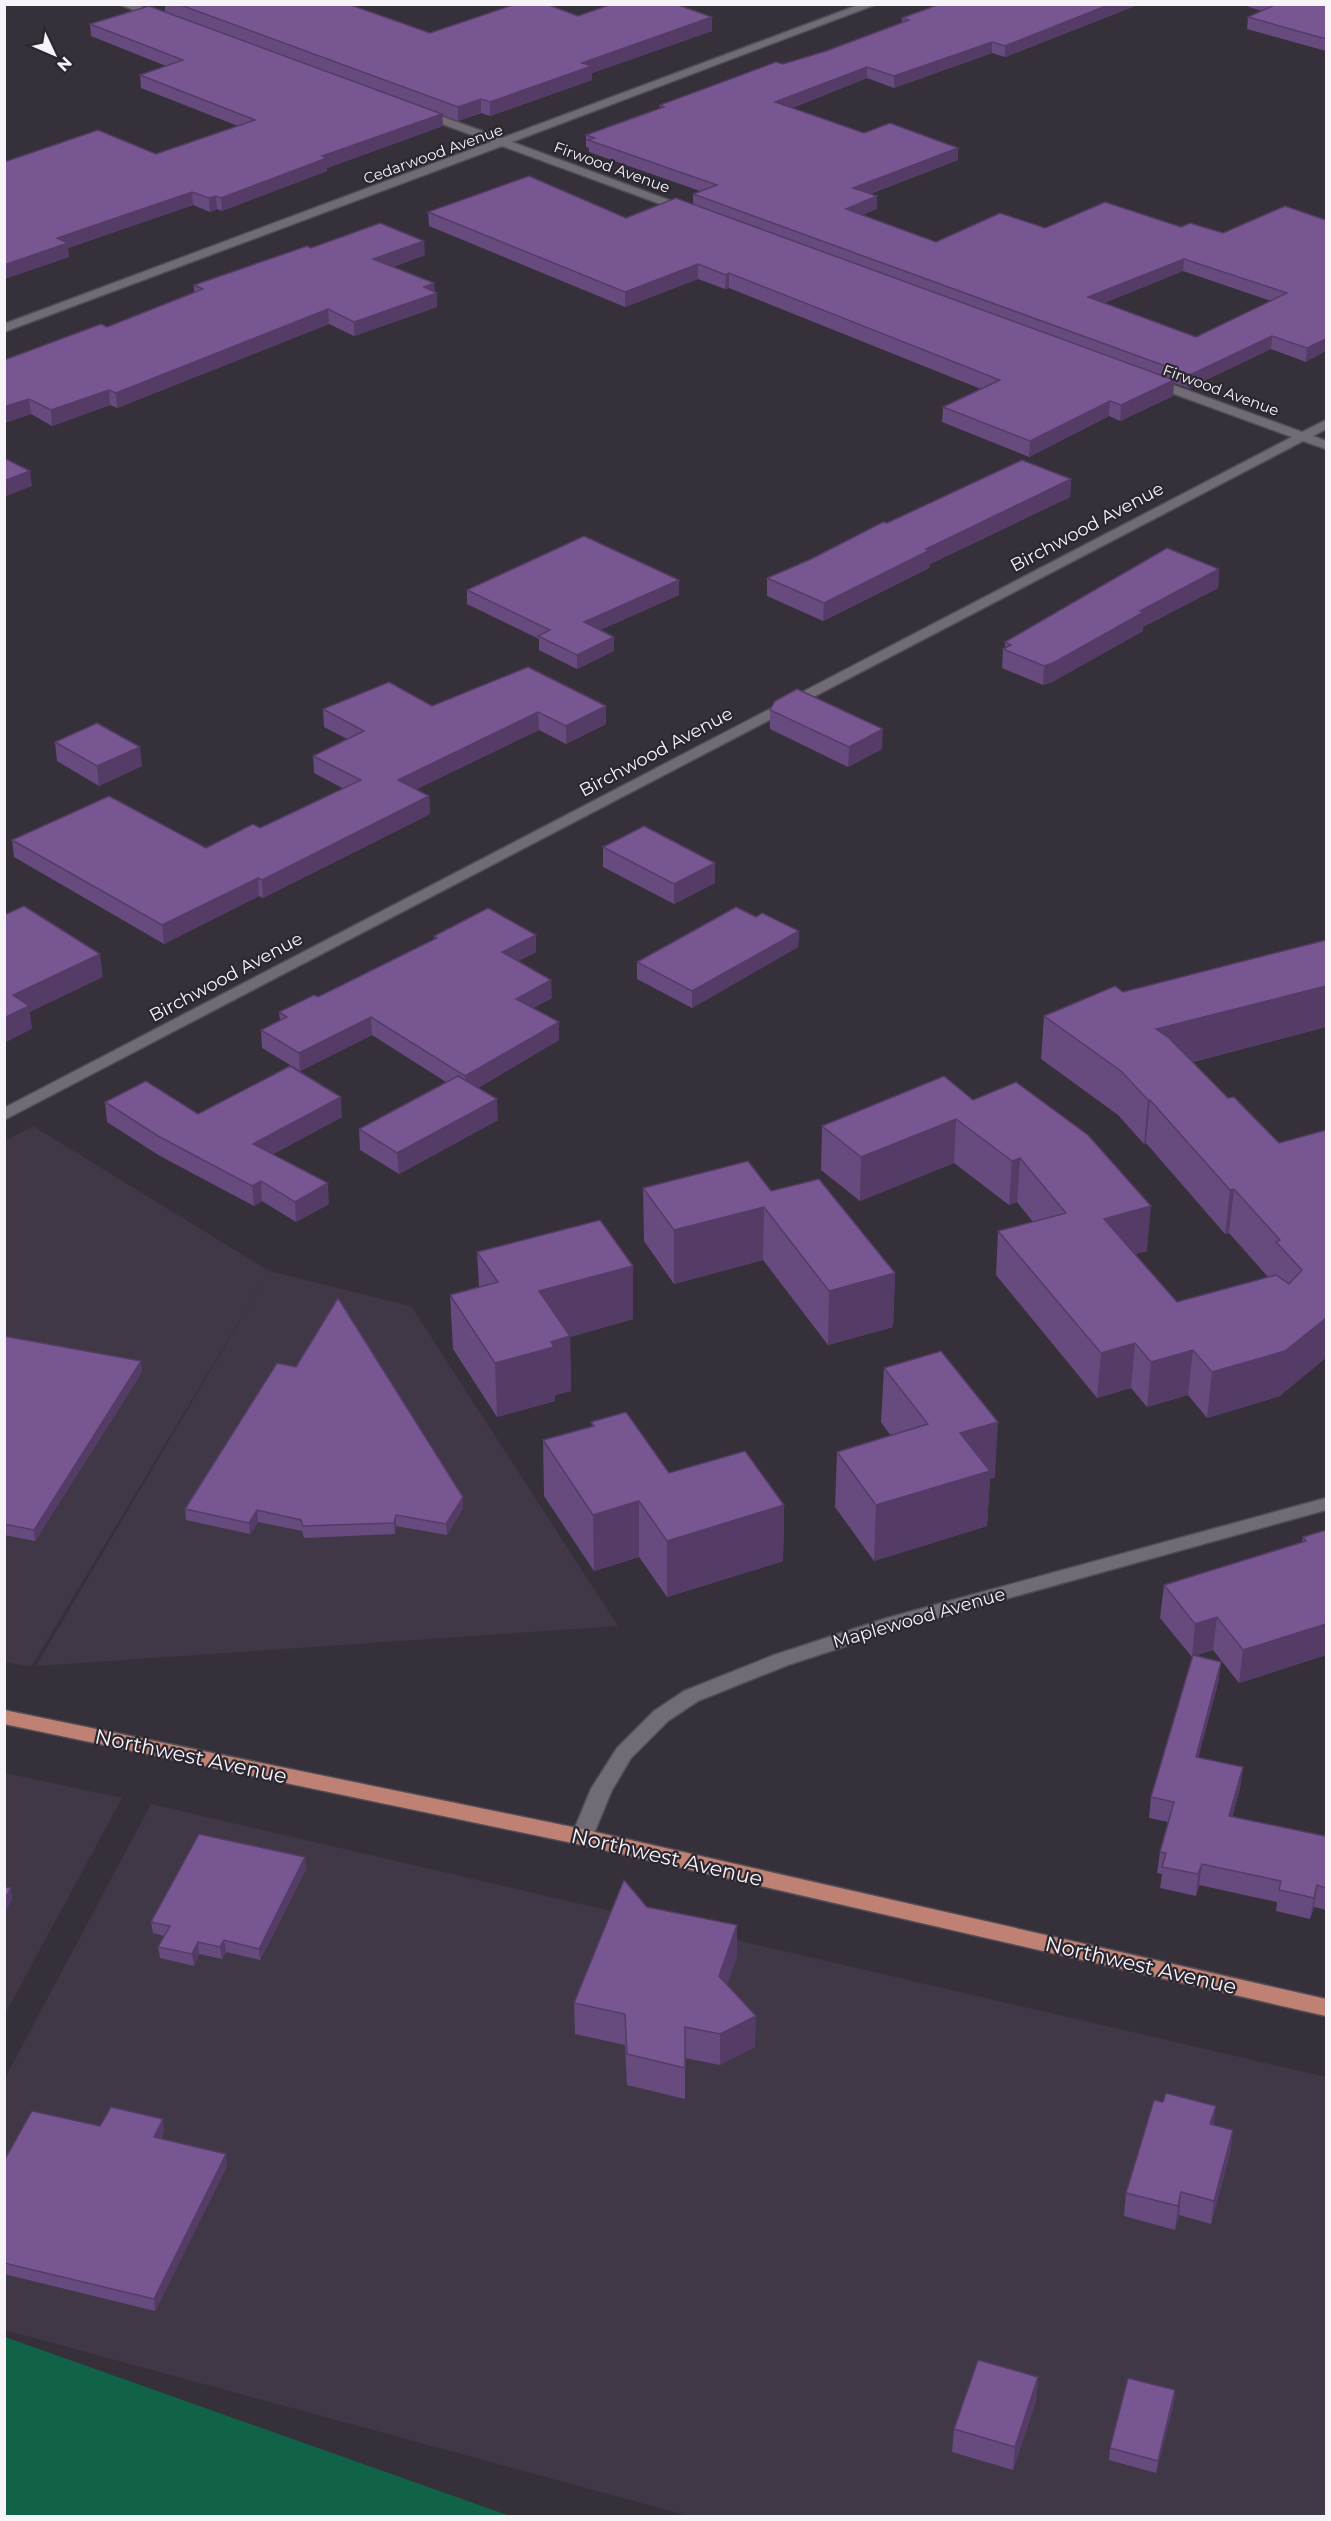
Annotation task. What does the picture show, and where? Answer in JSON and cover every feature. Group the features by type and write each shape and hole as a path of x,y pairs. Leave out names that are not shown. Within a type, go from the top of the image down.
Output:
{"main road":[{"name":"Northwest Avenue","path":"4,1717 582,1837 1326,2008"}],"street":[{"path":"124,4 169,21"},
{"name":"Cedarwood Avenue","path":"4,328 504,144 872,4"},
{"name":"Firwood Avenue","path":"404,107 696,214"},
{"name":"Firwood Avenue","path":"1134,374 1326,445"},
{"name":"Birchwood Avenue","path":"4,1115 1326,424"},
{"name":"Maplewood Avenue","path":"582,1837 602,1789 624,1753 661,1716 691,1696 781,1660 894,1623 1326,1504"}],"shaded area":[{"path":"33,1126 269,1271 411,1306 618,1626 36,1666 267,1275 31,1667 5,1662 5,1141"},
{"path":"5,1773 122,1798 5,2014"},
{"path":"151,1804 1326,2077 1326,2516 689,2516 5,2330 4,2080"}],"green space":[{"path":"5,2337 510,2516 5,2516"}],"building":[{"path":"178,4 348,4 430,33 516,4 546,4 578,16 612,4 675,4 712,17 582,63 592,66 490,102 481,99 458,107"},
{"path":"940,4 1111,4 1005,46 992,42 894,76 867,67 775,102 864,133 890,123 958,148 853,188 877,196 846,209 936,242 1000,213 1045,228 1105,202 1181,227 1190,223 1223,233 1285,206 1326,220 1326,339 1307,348 1272,336 1190,375 693,194 717,185 588,140 595,138 586,135 664,107 660,105 776,62 783,64 826,51 909,20 902,18","holes":["1184,259 1287,293 1196,337 1088,297"]},
{"path":"1277,4 1326,4 1326,39 1248,17"},
{"path":"149,6 442,114 322,156 327,158 221,198 216,196 209,198 192,192 57,238 68,243 4,265 4,162 98,130 156,154 255,120 140,75 183,60 90,24"},
{"path":"529,176 626,218 676,198 1174,380 1121,405 1110,401 1030,441 943,407 1000,380 729,273 726,275 698,264 625,292 428,212"},
{"path":"380,223 424,241 373,259 434,283 424,287 437,293 354,322 328,309 116,393 109,390 51,410 29,399 4,407 4,360 101,324 107,327 203,289 194,285 307,246 311,248"},
{"path":"4,458 30,471 4,481"},
{"path":"1022,460 1071,479 926,549 930,550 824,603 767,578 811,559 883,522 887,523"},
{"path":"584,536 679,580 584,622 614,637 577,655 538,636 550,630 467,590"},
{"path":"1167,548 1219,569 1140,611 1144,612 1053,663 1044,666 1003,649 1011,645 1005,642"},
{"path":"528,667 606,706 566,726 538,712 398,780 429,796 262,880 258,878 162,925 12,840 109,796 206,848 253,824 260,828 361,780 313,756 364,731 323,709 389,682 432,706"},
{"path":"797,689 883,729 849,747 770,710 775,701"},
{"path":"97,723 140,747 97,766 55,742"},
{"path":"644,826 715,863 674,884 603,847"},
{"path":"24,906 100,954 13,995 29,1006 4,1018 4,915"},
{"path":"736,907 756,917 762,913 799,931 692,991 637,962"},
{"path":"488,908 536,935 502,952 551,980 516,999 559,1022 465,1076 371,1017 299,1053 261,1030 287,1017 279,1012 314,995 318,997 437,938 434,936"},
{"path":"1326,940 1326,986 1156,1029 1169,1038 1228,1098 1234,1097 1279,1143 1326,1130 1326,1318 1285,1351 1212,1372 1193,1350 1151,1362 1135,1343 1101,1353 998,1231 1066,1213 1020,1158 1012,1161 956,1119 861,1157 822,1126 944,1076 973,1100 1016,1082 1088,1135 1151,1206 1104,1219 1177,1302 1276,1275 1289,1284 1302,1270 1276,1242 1280,1240 1234,1189 1230,1190 1121,1071 1044,1016 1115,986 1123,992"},
{"path":"290,1066 341,1097 253,1144 328,1183 295,1202 261,1181 252,1186 158,1136 105,1102 146,1081 198,1114"},
{"path":"458,1076 497,1099 397,1153 359,1129"},
{"path":"748,1161 771,1191 819,1179 895,1273 829,1291 764,1207 674,1230 643,1188"},
{"path":"600,1220 633,1266 539,1291 570,1336 551,1342 554,1347 495,1363 450,1295 498,1282 477,1252"},
{"path":"338,1298 463,1497 446,1524 396,1515 394,1523 303,1526 301,1520 257,1510 249,1523 185,1509 277,1363 296,1367"},
{"path":"4,1336 141,1361 34,1530 4,1524"},
{"path":"941,1351 998,1422 960,1433 990,1471 876,1505 837,1452 928,1424 884,1368"},
{"path":"626,1412 669,1473 745,1451 784,1505 667,1541 639,1501 593,1515 543,1440 594,1426 591,1422"},
{"path":"1326,1530 1326,1624 1243,1650 1217,1617 1195,1624 1164,1585 1306,1541 1303,1537"},
{"path":"1193,1655 1221,1662 1196,1757 1243,1767 1229,1816 1325,1836 1326,1828 1326,1888 1317,1885 1314,1898 1279,1890 1281,1881 1202,1864 1198,1874 1162,1867 1166,1853 1160,1852 1174,1802 1151,1797"},
{"path":"199,1834 305,1857 259,1949 224,1940 220,1947 198,1942 192,1954 158,1947 170,1926 151,1922"},
{"path":"624,1880 647,1907 737,1925 719,1976 756,2016 720,2034 685,2027 685,2068 627,2054 625,2014 574,2003"},
{"path":"4,1887 11,1888 4,1900"},
{"path":"1166,2093 1216,2106 1210,2124 1233,2130 1214,2201 1181,2192 1178,2206 1126,2193 1154,2100 1163,2102"},
{"path":"111,2107 163,2119 154,2137 226,2154 154,2299 4,2263 4,2161 32,2111 100,2126"},
{"path":"978,2360 1038,2377 1015,2447 954,2429"},
{"path":"1128,2378 1175,2390 1158,2461 1110,2448"}]}
